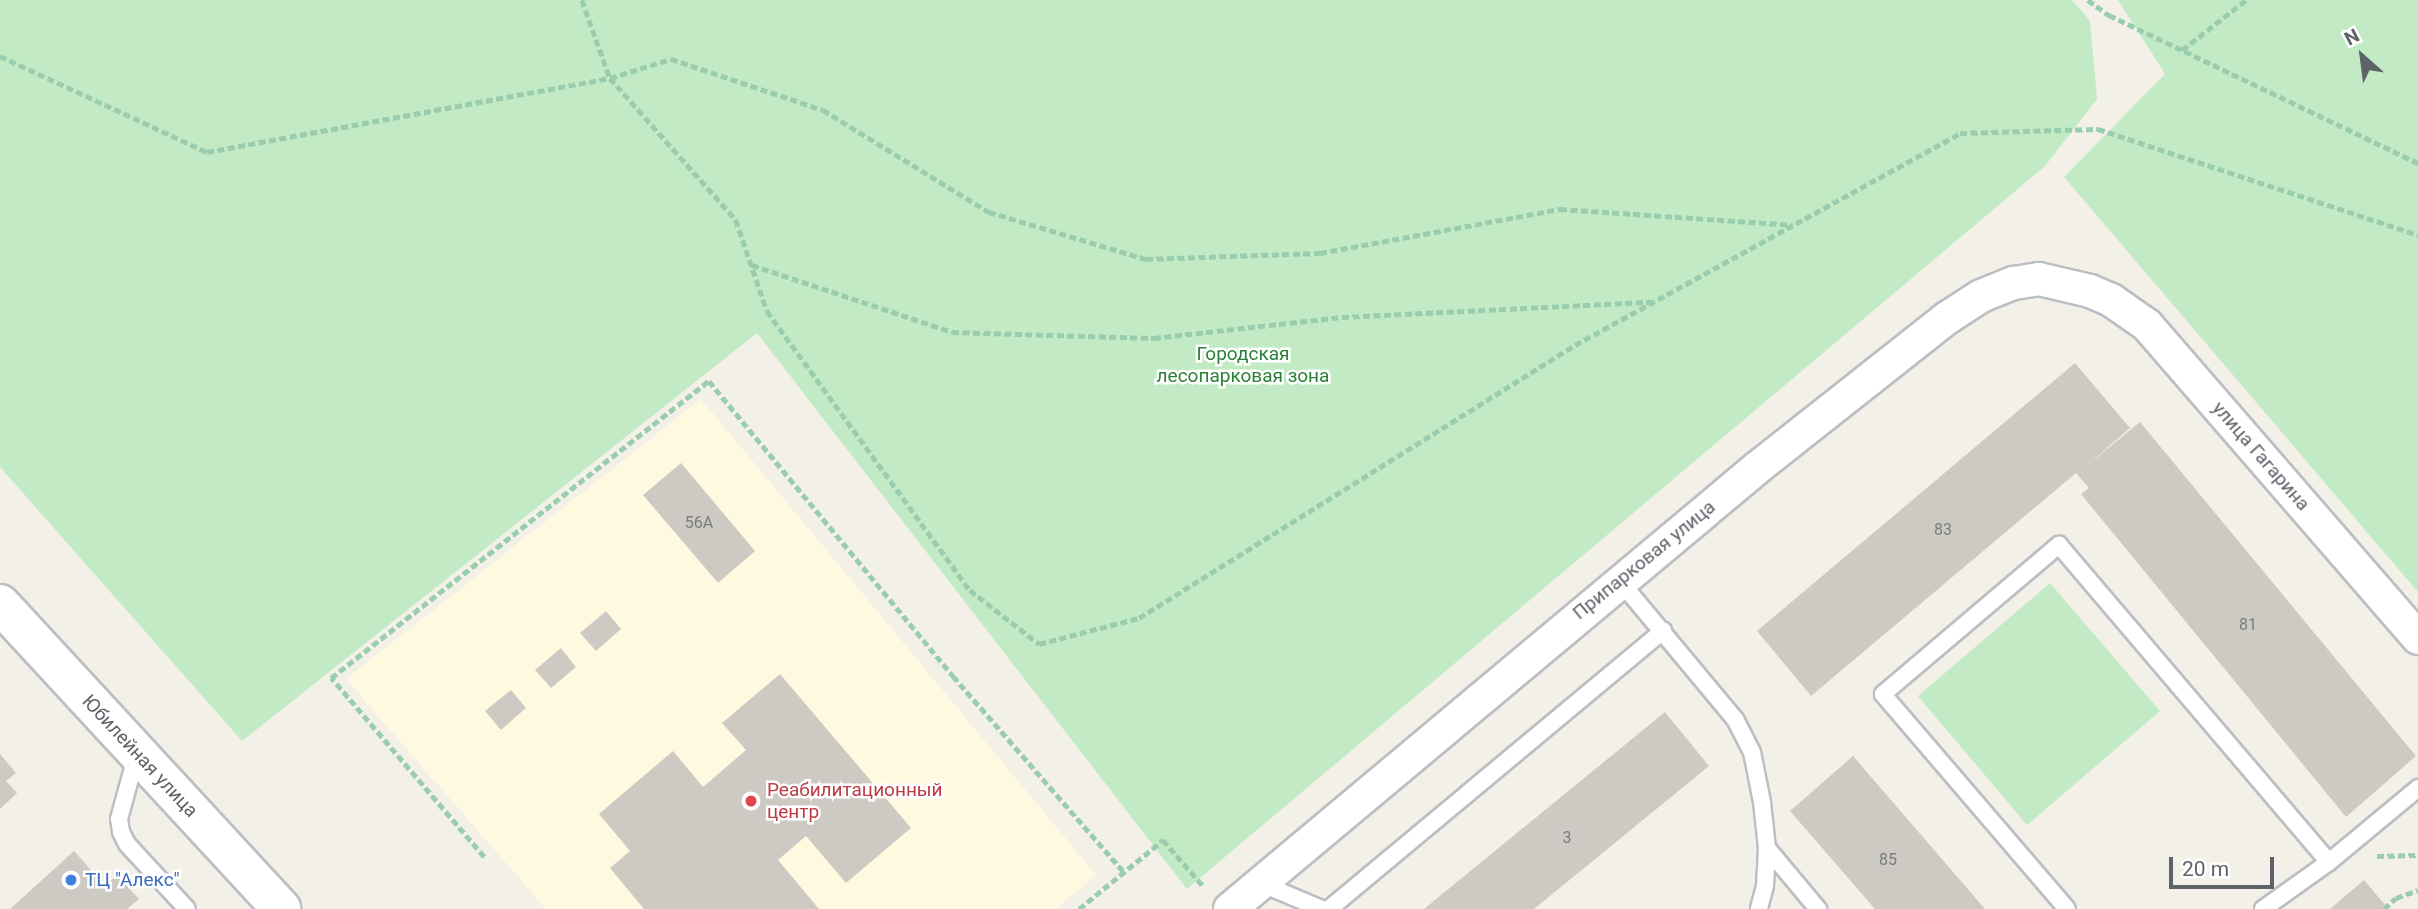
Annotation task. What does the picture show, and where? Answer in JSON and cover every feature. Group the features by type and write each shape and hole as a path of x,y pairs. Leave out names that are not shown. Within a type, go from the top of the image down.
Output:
{"street":[{"name":"Припарковая улица","path":"1218,899 1260,883 1619,580 1947,318 1981,296 2014,283 2039,279 2090,291"},
{"name":"улица Гагарина","path":"2090,291 2111,300 2147,325 2418,638"},
{"name":"Юбилейная улица","path":"0,604 281,909"}],"lane":[{"path":"2067,909 1883,694 2059,545 2329,862"},
{"path":"1619,580 1735,719 1752,752 1762,802 1767,848 1765,886 1759,909"},
{"path":"1329,909 1663,631"},
{"path":"137,754 119,818 121,832 127,844 187,909"},
{"path":"2263,909 2329,862 2418,788"},
{"path":"1767,848 1818,909"},
{"path":"1260,883 1322,909"}],"path":[{"path":"582,0 610,78 736,220 767,311 970,590 1039,644 1139,618 1575,345 1960,133 2098,129 2418,235"},
{"path":"2088,0 2109,15 2418,163"},
{"path":"2182,50 2246,0"},
{"path":"0,56 207,152 610,78 671,59 823,110 989,212 1146,259 1320,253 1560,209 1793,225"},
{"path":"752,265 952,332 1154,338 1342,317 1653,302"},
{"path":"484,857 331,678 709,381 953,676 1124,872"},
{"path":"1079,909 1163,840 1218,899"},
{"path":"2384,909 2396,898 2418,890"}],"shaded area":[{"path":"701,399 1096,875 1056,909 546,909 346,679"}],"green space":[{"name":"Городская лесопарковая зона","path":"0,0 2072,0 2090,21 2097,99 2045,166 1187,889 757,333 242,741 0,467"},
{"path":"2118,0 2418,0 2418,592 2064,177 2165,74"},
{"path":"2050,583 2160,711 2027,825 1918,696"}],"building":[{"path":"2075,363 2130,428 2085,467 2140,422 2416,756 2346,817 2081,494 2089,488 2076,473 1811,696 1757,631"},
{"path":"681,463 755,551 718,583 643,495"},
{"path":"606,611 621,629 596,651 580,633"},
{"path":"561,648 576,667 551,688 535,670"},
{"name":"Реабилитационный центр","path":"780,674 911,828 846,883 806,836 778,860 819,909 644,909 610,868 630,851 599,814 673,751 703,787 746,750 722,723"},
{"path":"511,690 526,708 501,730 485,711"},
{"path":"1665,712 1709,766 1534,909 1424,909"},
{"path":"0,754 16,773 6,781 17,793 0,809"},
{"path":"1853,756 1985,909 1875,909 1790,811"},
{"name":"ТЦ \"Алекс\"","path":"74,851 105,886 117,875 139,899 127,909 10,909"},
{"path":"2364,880 2386,906 2383,909 2330,909"}],"place":[{"name":"Реабилитационный центр","path":"751,801"},
{"name":"ТЦ \"Алекс\"","path":"71,880"}]}
